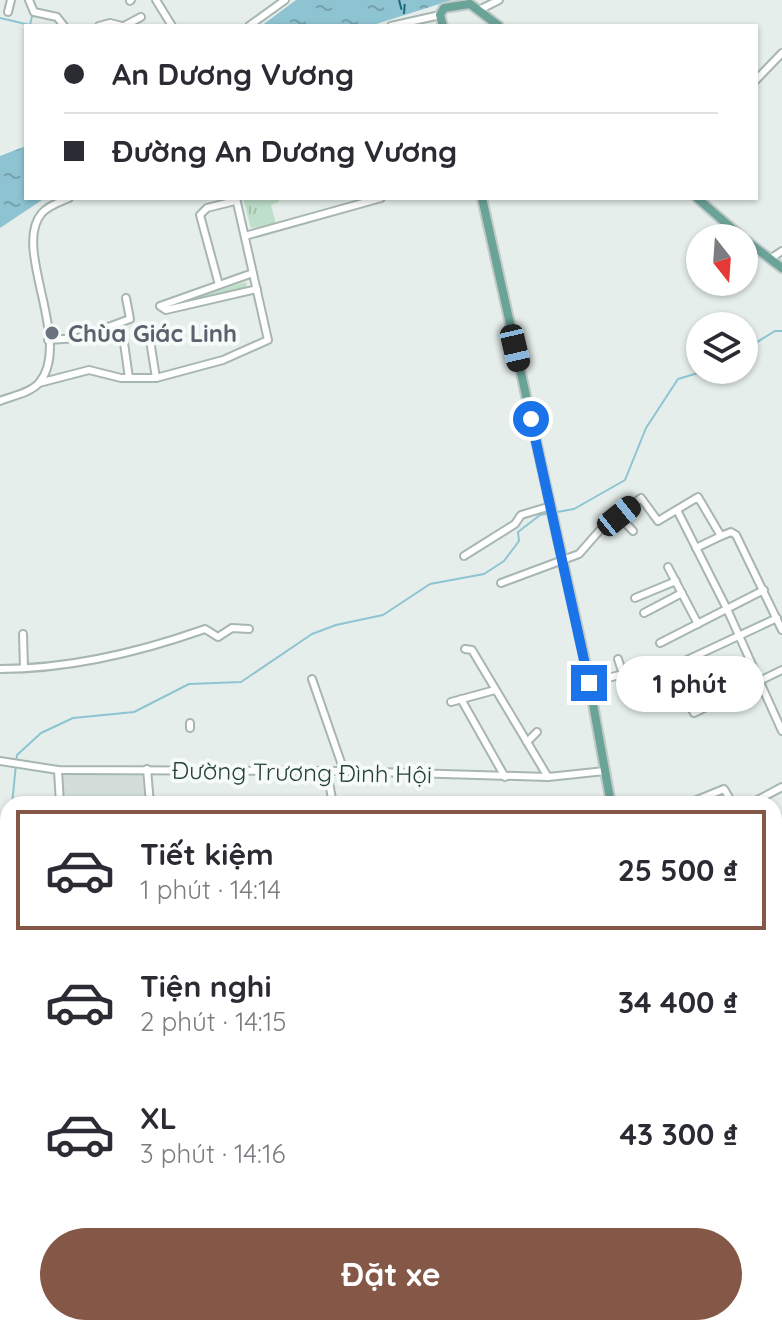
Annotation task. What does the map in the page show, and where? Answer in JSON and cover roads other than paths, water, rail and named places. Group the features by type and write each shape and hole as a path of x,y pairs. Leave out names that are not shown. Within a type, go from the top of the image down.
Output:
{"main road":[{"path":"442,24 440,15 450,5 470,4 481,9 497,24"},
{"path":"482,200 564,561 610,796"},
{"path":"699,200 727,224"},
{"path":"758,250 782,268"}],"street":[{"path":"8,12 11,0"},
{"path":"29,0 34,12 60,19 63,24"},
{"path":"156,0 171,24"},
{"path":"252,24 285,0"},
{"path":"481,9 499,0"},
{"path":"394,24 404,18 440,15"},
{"path":"127,24 141,17"},
{"path":"758,78 782,53"},
{"path":"39,383 45,373 48,340 33,234 40,214 65,200"},
{"path":"219,285 200,215 207,208 233,200"},
{"path":"0,401 39,383 89,370 129,378 156,378 223,360 268,340 236,200"},
{"path":"245,236 374,200"},
{"path":"770,259 782,251"},
{"path":"253,273 164,302 161,309 257,289"},
{"path":"48,340 78,338 130,319 126,298"},
{"path":"149,334 156,378"},
{"path":"123,336 129,378"},
{"path":"501,583 579,554 600,530 641,498 658,521 698,497 721,536"},
{"path":"464,556 515,524 521,515 551,507"},
{"path":"677,510 727,609 782,731"},
{"path":"619,516 633,531"},
{"path":"696,548 731,532 736,535 782,630"},
{"path":"668,567 698,624"},
{"path":"635,598 676,581"},
{"path":"660,643 764,590"},
{"path":"644,613 682,593"},
{"path":"777,618 672,667 694,713 782,670"},
{"path":"0,669 62,668 205,629 218,637 232,628 249,629"},
{"path":"23,634 24,668"},
{"path":"469,649 548,777"},
{"path":"618,659 628,690"},
{"path":"589,683 623,674"},
{"path":"312,679 344,771"},
{"path":"451,702 495,690"},
{"path":"461,699 505,777"},
{"path":"527,742 537,732"},
{"name":"Đường Trương Đình Hội","path":"0,761 58,770 344,771 505,777 548,777 605,771"},
{"path":"147,769 149,796"},
{"path":"58,770 60,796"},
{"path":"327,772 332,796"},
{"path":"707,796 724,789 728,796"}],"water":[{"path":"296,0 452,0 376,24 264,24"},
{"path":"24,147 24,200 42,200 0,228 0,156"}],"waterway":[{"path":"30,24 33,12"},
{"path":"0,18 26,24"},
{"path":"758,341 775,331 782,331"},
{"path":"557,512 574,509 625,480 646,428 678,379 686,377"},
{"path":"13,796 17,755 41,733 73,718 134,712 189,684 241,682 312,634 336,625 383,615 430,584 484,574 504,561 519,541 518,532 540,515 551,513"}],"place":[{"name":"Chùa Giác Linh","path":"52,333"}]}
